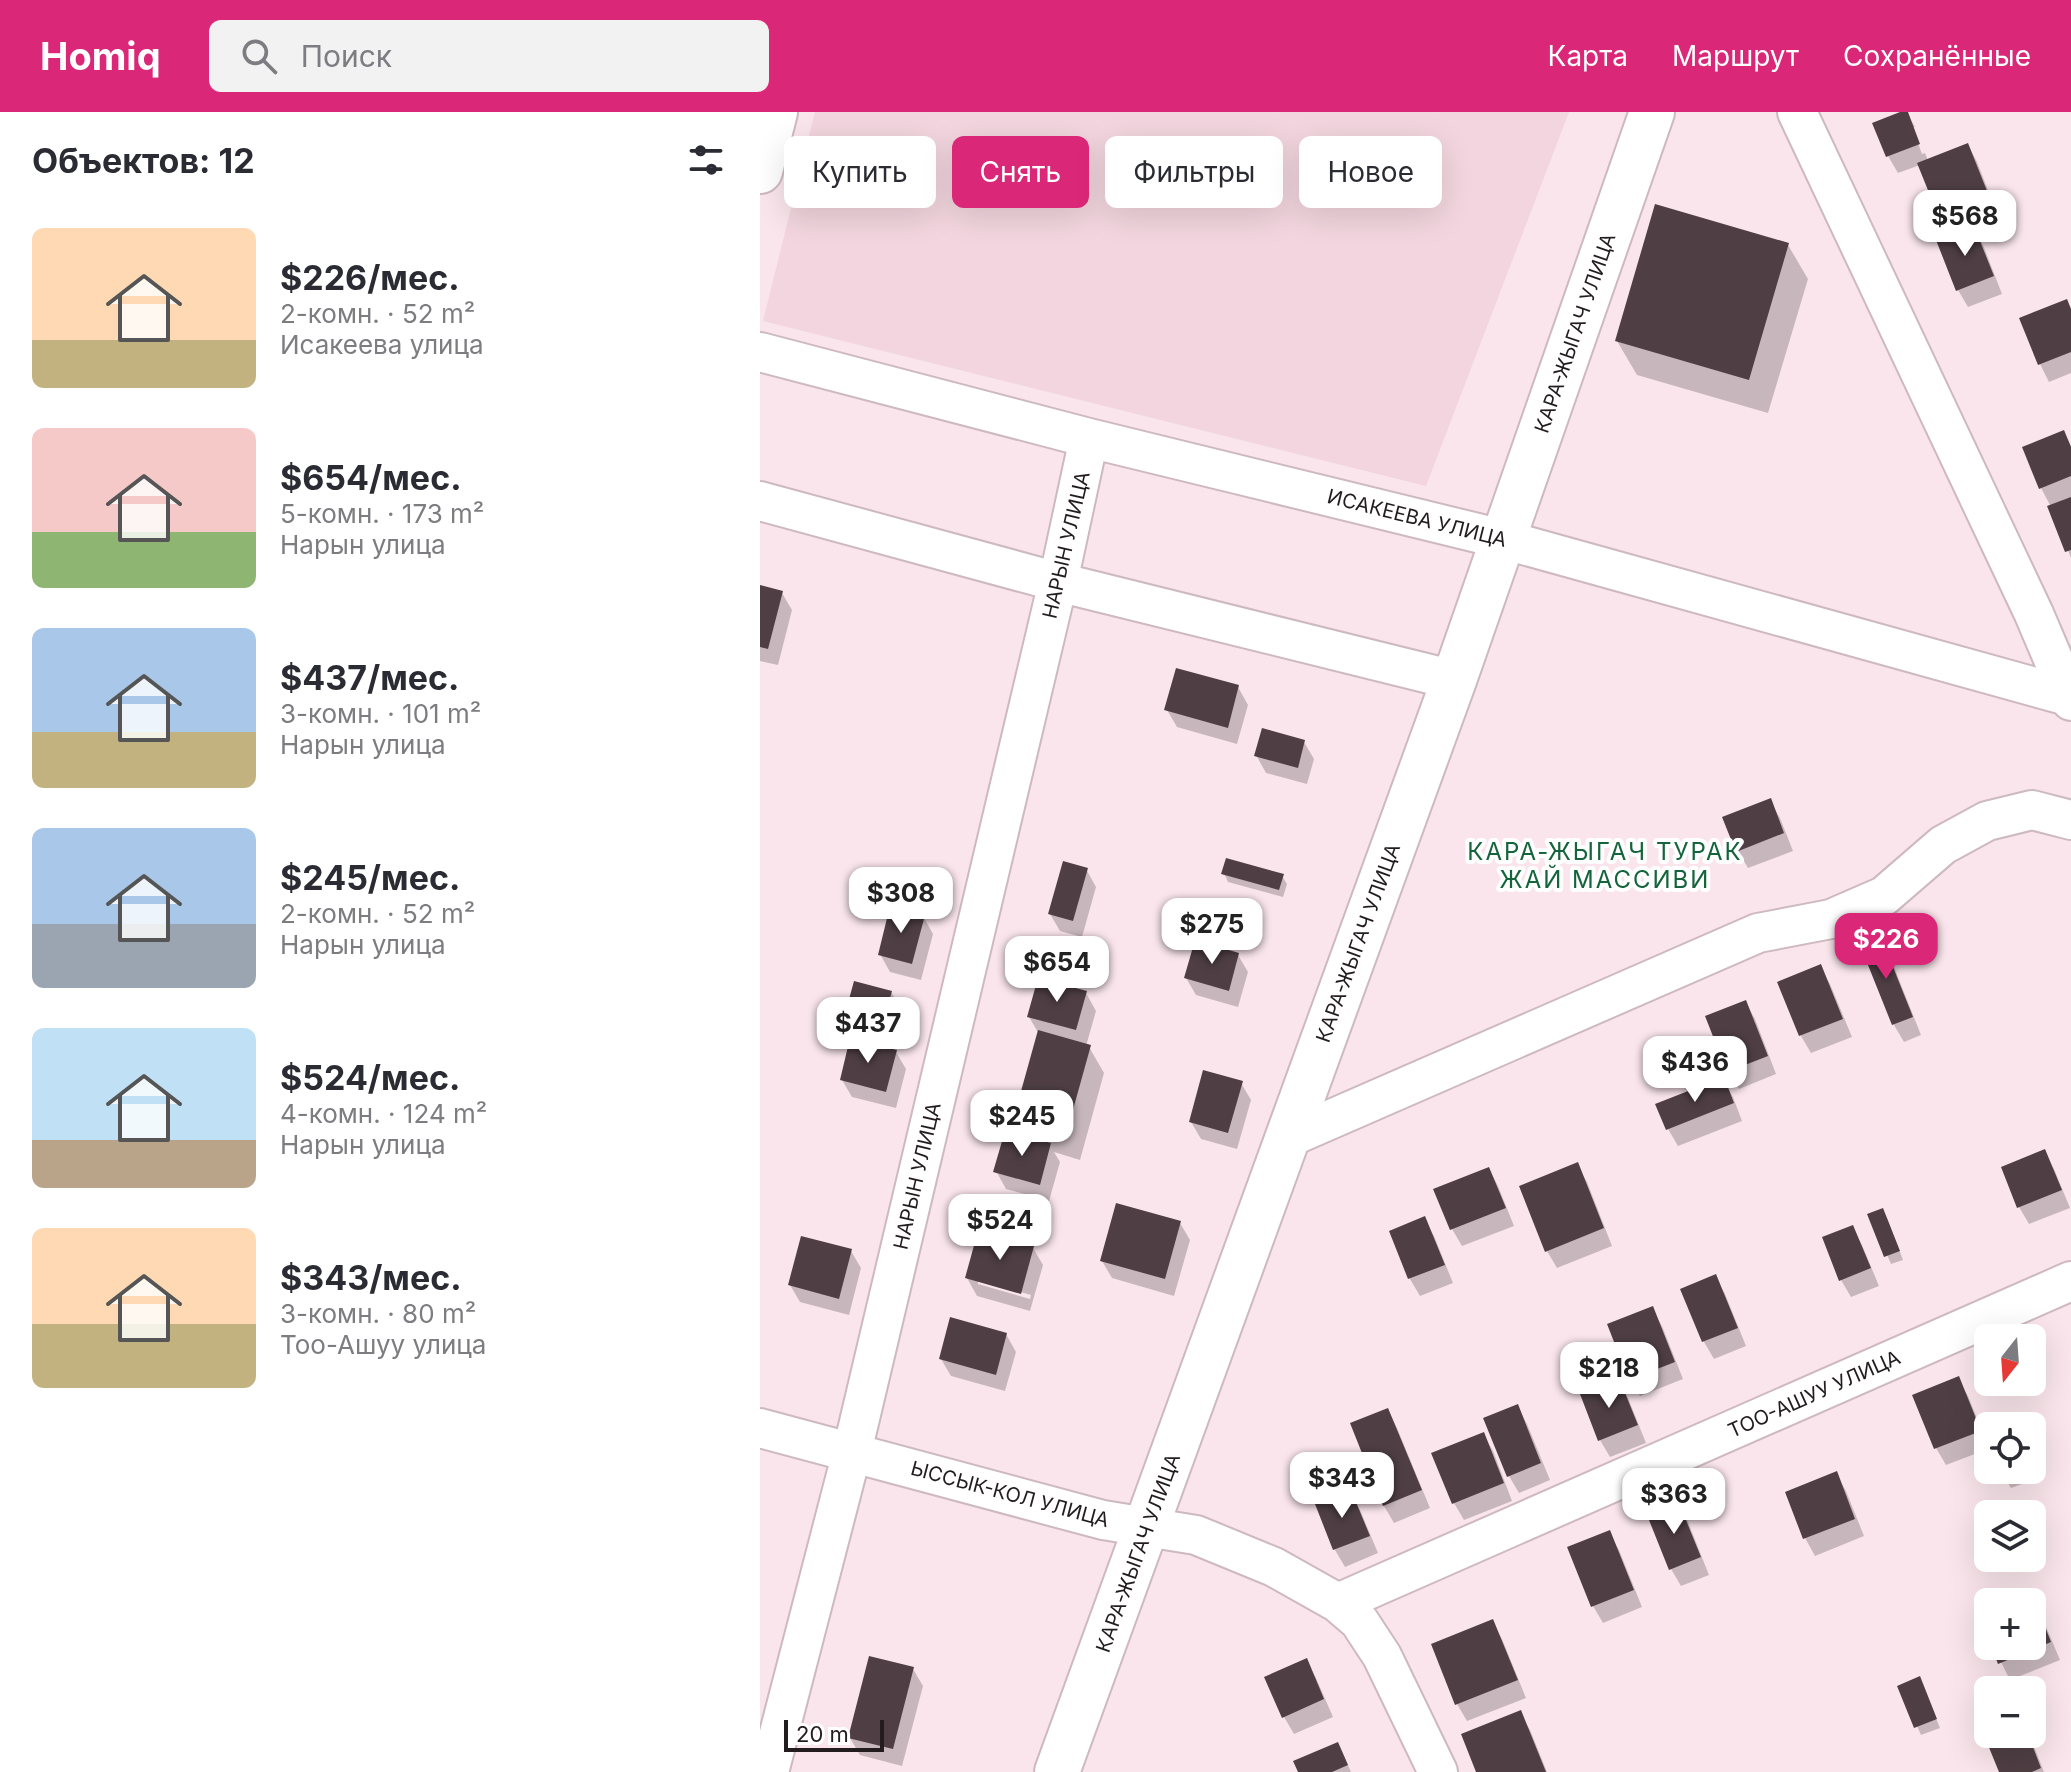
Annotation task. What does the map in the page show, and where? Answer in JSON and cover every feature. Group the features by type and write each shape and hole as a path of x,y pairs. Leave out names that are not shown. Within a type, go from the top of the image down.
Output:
{"street":[{"path":"760,171 775,112"},
{"name":"КАРА-ЖЫГАЧ УЛИЦА","path":"1057,1772 1454,680 1652,112"},
{"path":"1797,112 2034,614 2070,698"},
{"name":"ИСАКЕЕВА УЛИЦА","path":"760,352 1089,438 1502,539 2070,698"},
{"name":"НАРЫН УЛИЦА","path":"769,1772 852,1452 1058,582 1089,438"},
{"path":"760,501 1058,582 1454,680"},
{"path":"1288,1138 1758,933 1831,919 1884,896 1943,845 1987,821 2032,810 2071,820"},
{"name":"ТОО-АШУУ УЛИЦА","path":"1338,1603 2071,1281"},
{"name":"ЫССЫК-КОЛ УЛИЦА","path":"760,1428 1103,1520 1196,1535 1274,1567 1338,1603 1359,1621 1382,1656 1438,1772"}],"shaded area":[{"path":"815,112 1569,112 1426,486 763,321 791,208 936,208 936,136 809,136"}],"building":[{"path":"1908,112 1920,144 1886,157 1872,123"},
{"path":"1968,143 1989,196 1938,215 1917,163"},
{"path":"1655,204 1789,243 1749,380 1615,341"},
{"path":"1974,226 1994,276 1956,291 1936,240"},
{"path":"2067,299 2071,309 2071,352 2038,365 2019,318"},
{"path":"2064,430 2071,447 2071,476 2039,489 2022,447"},
{"path":"2071,497 2071,550 2065,552 2047,506"},
{"path":"760,585 783,591 768,649 760,647"},
{"path":"1176,668 1239,685 1228,728 1164,710"},
{"path":"1262,728 1305,740 1298,768 1254,756"},
{"path":"1771,798 1784,833 1736,852 1722,817"},
{"path":"1226,858 1284,874 1279,890 1221,874"},
{"path":"1063,861 1088,868 1073,921 1048,914"},
{"path":"890,906 925,915 912,964 878,955"},
{"path":"1881,937 1913,1017 1892,1025 1860,945"},
{"path":"1195,940 1239,953 1229,991 1184,978"},
{"path":"1821,964 1843,1019 1799,1036 1777,982"},
{"path":"1038,978 1087,991 1076,1030 1027,1017"},
{"path":"854,981 892,991 886,1013 848,1003"},
{"path":"1746,1000 1768,1056 1727,1072 1705,1016"},
{"path":"1038,1030 1091,1045 1066,1135 1013,1120"},
{"path":"850,1038 897,1050 886,1092 840,1080"},
{"path":"1203,1070 1243,1081 1228,1133 1189,1122"},
{"path":"1724,1077 1734,1103 1666,1130 1655,1104"},
{"path":"1005,1131 1051,1143 1040,1185 993,1172"},
{"path":"2045,1149 2062,1190 2017,1208 2001,1167"},
{"path":"1578,1162 1604,1228 1545,1252 1519,1186"},
{"path":"1489,1167 1506,1208 1450,1230 1433,1189"},
{"path":"1116,1203 1181,1221 1165,1279 1100,1261"},
{"path":"1883,1208 1900,1251 1884,1257 1867,1214"},
{"path":"1425,1216 1445,1265 1408,1279 1389,1231"},
{"path":"1853,1225 1871,1268 1839,1281 1822,1237"},
{"path":"978,1231 1034,1246 1021,1294 965,1278"},
{"path":"801,1236 852,1249 839,1299 788,1285"},
{"path":"1716,1274 1738,1328 1702,1342 1680,1289"},
{"path":"1653,1306 1675,1362 1629,1380 1607,1324"},
{"path":"950,1317 1007,1333 996,1375 939,1359"},
{"path":"1959,1376 1974,1414 1974,1434 1934,1449 1912,1395"},
{"path":"1619,1378 1638,1425 1598,1441 1580,1394"},
{"path":"1518,1404 1541,1463 1507,1477 1483,1418"},
{"path":"1388,1408 1422,1490 1383,1506 1350,1423"},
{"path":"1484,1432 1504,1483 1452,1504 1431,1453"},
{"path":"1837,1471 1855,1519 1803,1539 1785,1492"},
{"path":"1351,1490 1370,1536 1333,1550 1315,1504"},
{"path":"1679,1503 1701,1557 1669,1570 1647,1515"},
{"path":"1610,1530 1634,1590 1591,1607 1567,1547"},
{"path":"1493,1619 1518,1680 1455,1705 1431,1644"},
{"path":"869,1656 914,1667 893,1749 848,1738"},
{"path":"1307,1658 1324,1699 1282,1718 1264,1677"},
{"path":"1920,1676 1937,1719 1914,1728 1897,1686"},
{"path":"1521,1710 1546,1772 1476,1772 1461,1734"},
{"path":"1338,1742 1348,1765 1332,1772 1298,1772 1293,1761"},
{"path":"1989,1748 2033,1748 2041,1768 2032,1772 1999,1772"}],"district":[{"name":"КАРА-ЖЫГАЧ ТУРАК ЖАЙ МАССИВИ","path":"1605,865"}]}
